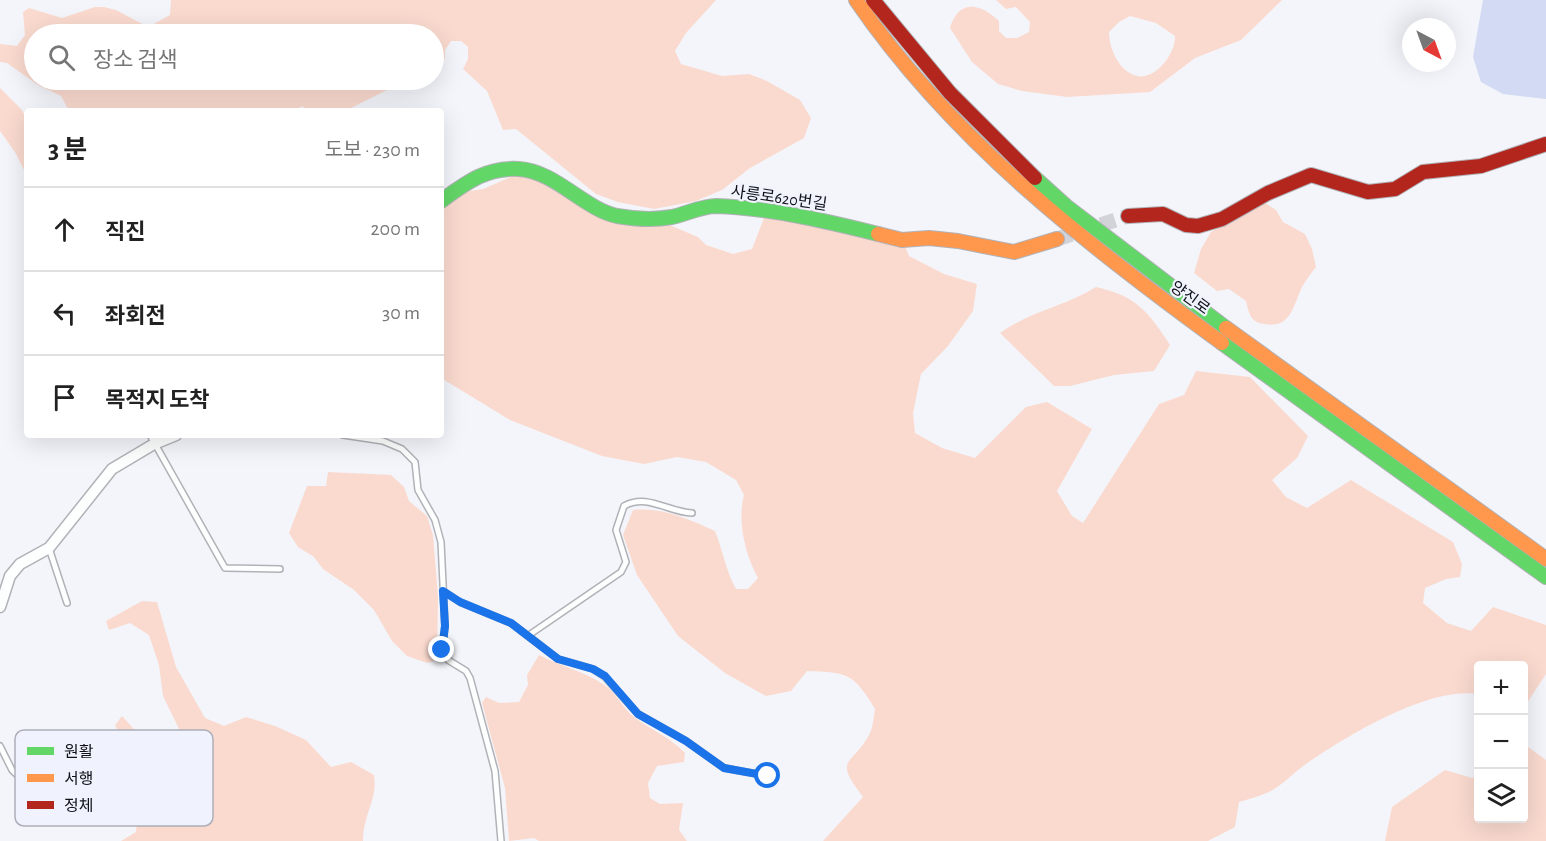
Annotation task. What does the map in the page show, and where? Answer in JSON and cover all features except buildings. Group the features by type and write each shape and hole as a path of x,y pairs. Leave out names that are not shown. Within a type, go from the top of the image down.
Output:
{"main road":[{"name":"양진로","path":"856,0 871,22 961,129 1050,211 1118,267 1546,578"},
{"name":"양진로","path":"873,0 950,93 1000,145 1066,206 1230,331 1546,559"},
{"path":"1128,216 1163,214 1186,225 1198,226 1222,219 1268,193 1311,175 1368,192 1395,189 1423,172 1481,166 1546,144"},
{"name":"사릉로620번길","path":"444,199 478,175 497,170 521,169 543,176 614,215 633,218 670,217 723,207 816,219 902,240 929,238 958,240 1014,252 1056,239"}],"street":[{"path":"0,607 10,576 20,564 49,548 112,469 152,440"}],"lane":[{"path":"363,438 383,441 402,449 415,462 418,490 435,520 441,542 445,626 442,650 448,660 466,671 470,678 495,771 500,806 501,841"},
{"path":"152,440 225,568 280,569"},
{"path":"529,635 621,572 626,562 616,530 624,506 632,502 647,501 678,513 692,513"},
{"path":"49,548 67,603"},
{"path":"443,591 460,602 511,623 558,659 593,669 605,676 638,714 686,741 724,768 768,776"},
{"path":"0,747 15,773"}],"shaded area":[{"path":"171,0 716,0 686,33 675,51 681,64 722,76 749,74 767,81 800,100 811,118 804,138 750,168 722,190 696,201 654,209 618,202 596,194 516,129 503,130 487,91 463,69 468,59 468,47 461,41 451,41 445,50 444,59 444,24 154,24 170,15"},
{"path":"996,0 1282,0 1241,40 1195,58 1150,92 1067,97 1022,91 998,84 972,62 950,28 958,12 964,8 977,7 999,21 999,31 1006,38 1017,38 1029,32 1030,22 1016,7 1006,9","holes":["1130,16 1156,23 1175,36 1172,50 1158,70 1144,76 1131,74 1120,65 1116,58 1109,32 1119,22"]},
{"path":"95,7 116,10 142,24 24,24 23,12 29,8 62,18"},
{"path":"24,36 24,75 7,63 0,62 0,44 17,46"},
{"path":"0,88 24,114 24,170 15,152 0,131"},
{"path":"48,90 387,90 351,108 304,108 303,106 298,108 67,108 61,96"},
{"path":"522,172 604,213 667,224 698,237 706,245 733,254 752,249 764,218 825,223 903,241 909,256 944,274 977,284 973,311 948,346 921,374 913,413 915,433 942,448 975,458 1026,407 1047,402 1092,429 1057,491 1072,516 1083,523 1159,404 1184,395 1196,371 1250,377 1308,436 1297,458 1272,480 1286,497 1307,508 1351,480 1453,542 1462,564 1460,577 1446,579 1425,588 1423,603 1447,623 1471,631 1493,607 1546,625 1546,674 1528,701 1528,661 1474,661 1474,694 1436,698 1413,705 1365,727 1306,764 1274,789 1239,802 1235,827 1208,841 823,841 863,797 848,775 847,768 848,763 871,730 875,709 861,688 849,677 841,674 807,671 791,691 766,696 725,673 678,636 637,575 623,535 633,510 655,510 695,522 715,531 736,589 748,589 758,578 749,559 744,537 741,516 744,495 736,480 706,462 677,457 644,464 602,456 510,420 444,380 444,202 452,194 483,189"},
{"path":"1265,203 1276,210 1283,222 1305,234 1312,249 1316,267 1302,287 1286,320 1273,325 1259,323 1249,313 1246,301 1229,289 1217,291 1194,273 1201,249 1211,232"},
{"path":"1096,287 1121,295 1140,307 1155,323 1170,345 1154,371 1114,375 1070,386 1054,386 1000,333"},
{"path":"328,472 391,475 404,487 409,501 427,516 433,535 438,597 437,660 427,663 407,656 392,641 374,610 354,590 323,569 314,557 298,547 289,533 307,486 326,486"},
{"path":"142,601 157,602 176,667 205,718 224,726 246,717 275,726 306,740 331,767 351,762 374,775 374,792 365,823 363,841 121,841 136,832 136,826 213,826 213,730 180,730 163,696 159,665 149,635 130,623 109,630 106,621"},
{"path":"539,655 603,684 635,718 668,738 685,753 684,762 657,766 648,783 650,798 660,804 683,803 679,830 687,841 539,841 534,838 509,841 505,788 482,703 486,697 499,703 519,702 528,685 527,675"},
{"path":"122,716 135,730 117,730 115,725"},
{"path":"1528,747 1546,760 1546,841 1385,841 1392,807 1445,770 1474,777 1474,823 1528,823"}],"water":[{"path":"1483,0 1546,0 1546,99 1503,94 1481,82 1473,57"}],"tunnel":[{"path":"1057,239 1128,216"}],"traffic: fast":[{"path":"444,199 468,182 486,174 519,169 545,176 593,206 617,216 659,219 711,206 737,207 798,216 878,234"},
{"path":"1035,178 1066,206 1226,328"},
{"path":"1222,343 1546,577"}],"traffic: slow":[{"path":"856,0 894,51 978,144 1072,228 1222,343"},
{"path":"878,234 902,240 929,238 958,241 1014,252 1057,239"},
{"path":"1226,328 1546,559"}],"traffic: jam":[{"path":"873,0 950,93 1035,178"},
{"path":"1128,216 1163,214 1186,225 1198,226 1222,219 1268,193 1311,175 1368,192 1395,189 1423,172 1481,166 1546,144"}],"route":[{"path":"442,650 445,626 443,591 460,602 511,623 558,659 593,669 605,676 638,714 686,741 724,768 768,776"}]}
